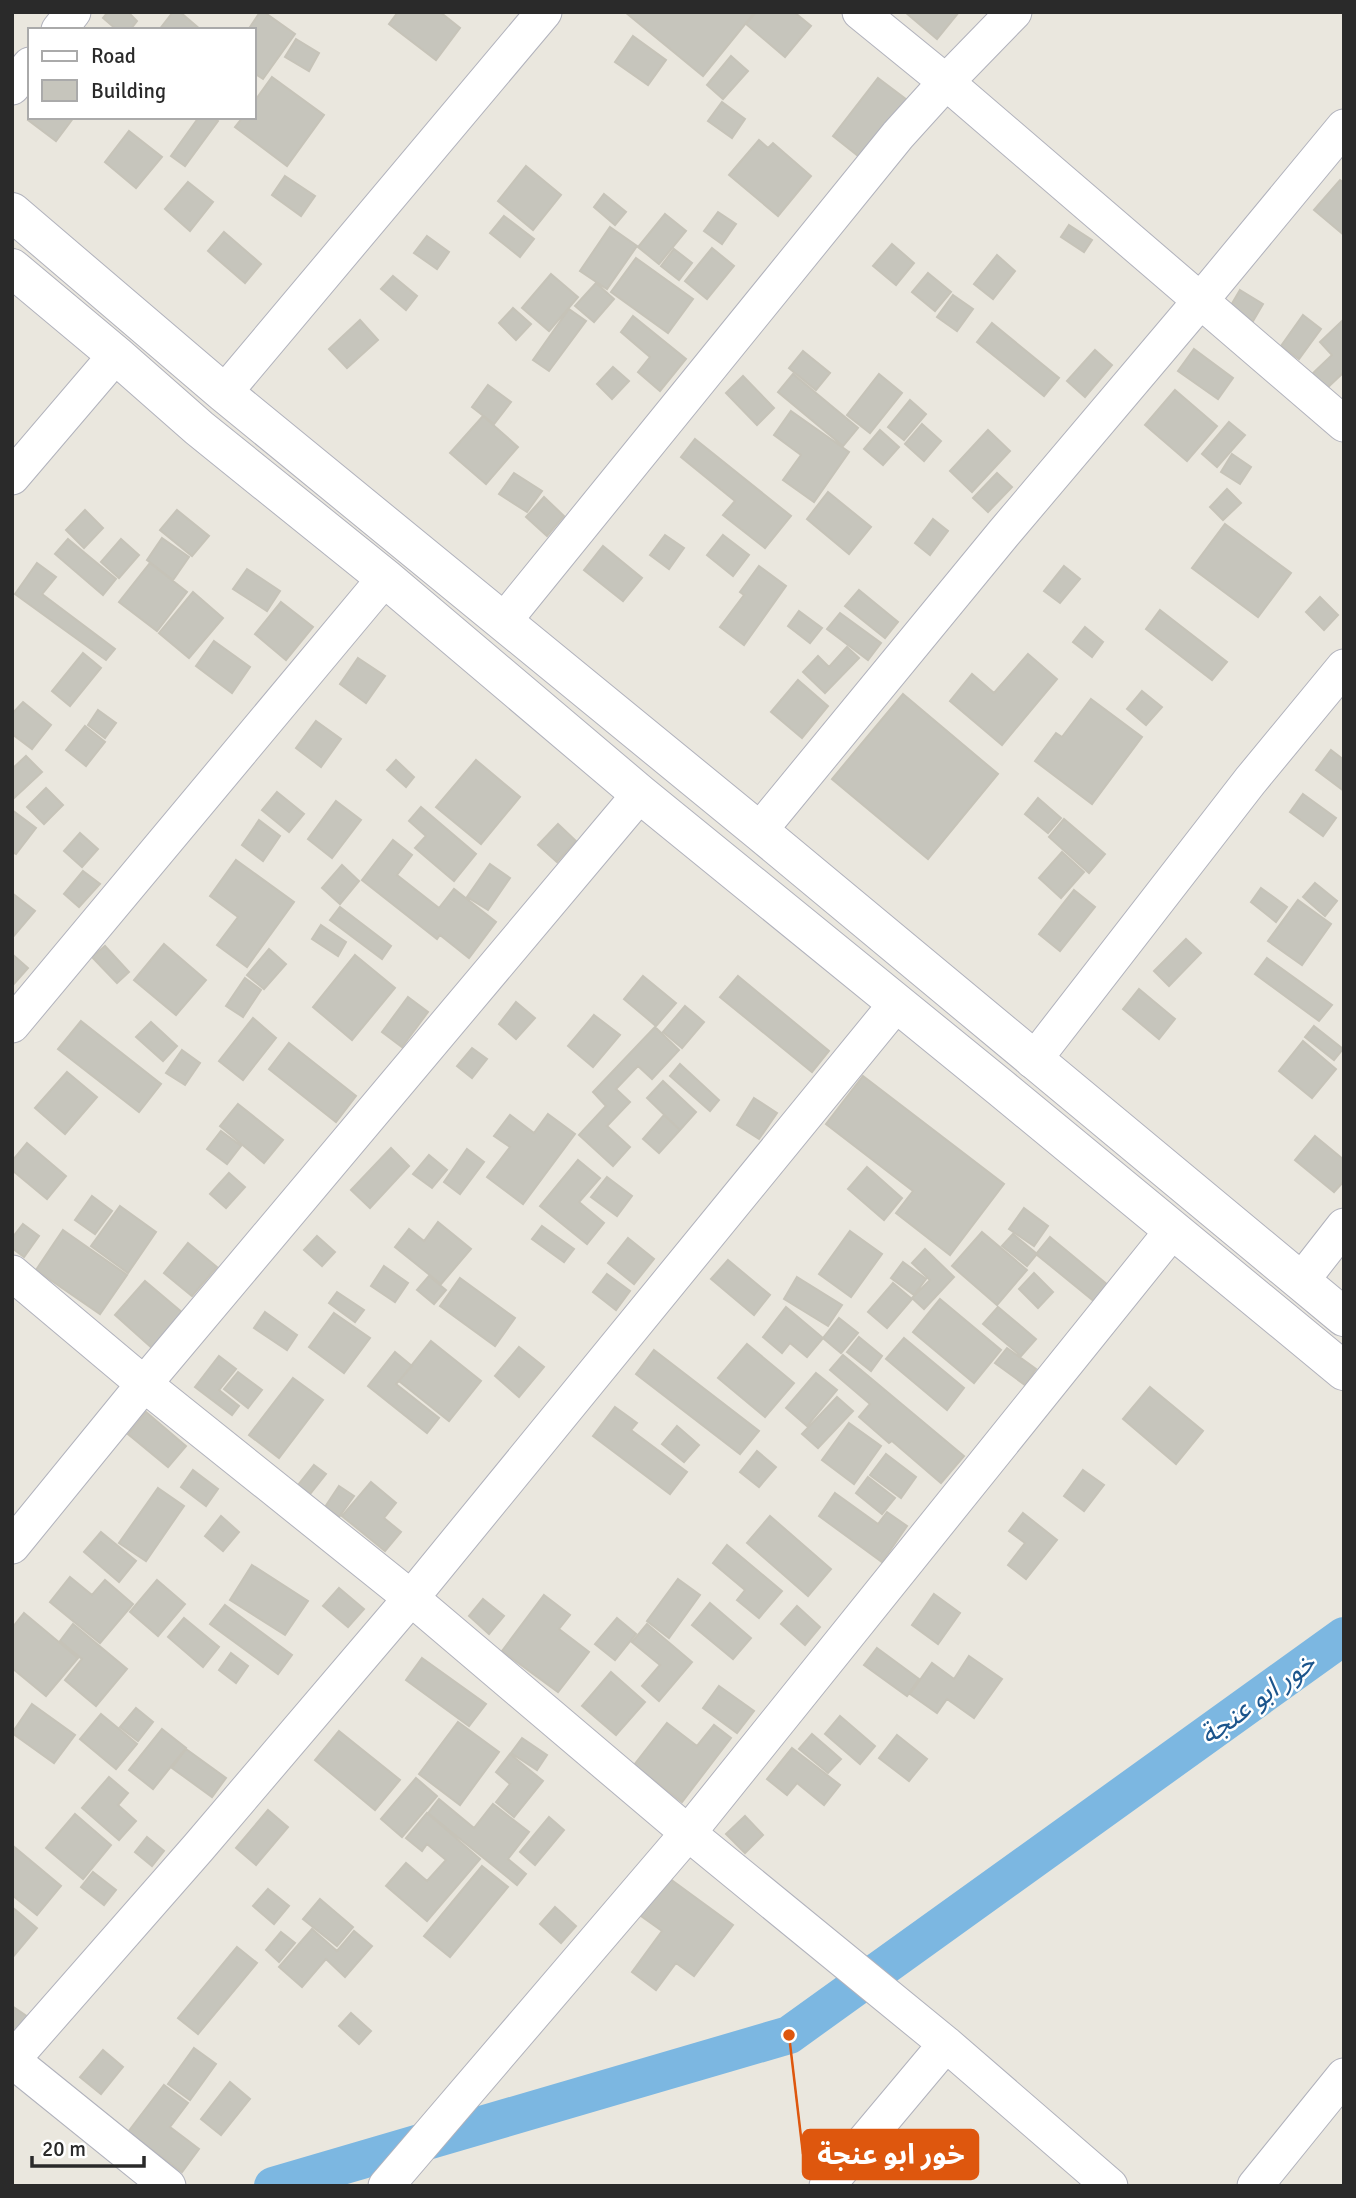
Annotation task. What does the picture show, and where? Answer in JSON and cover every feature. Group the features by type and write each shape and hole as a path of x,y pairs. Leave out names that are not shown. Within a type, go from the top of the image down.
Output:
{"main road":[{"path":"12,212 224,393 759,831 1032,1061 1344,1317"},
{"path":"12,268 199,428 385,578 640,794 1344,1371"}],"street":[{"path":"61,28 73,12"},
{"path":"224,393 544,12"},
{"path":"860,12 946,82 1344,424"},
{"path":"503,622 898,135 1014,12"},
{"path":"12,87 28,67"},
{"path":"759,831 994,544 1344,127"},
{"path":"12,477 116,355"},
{"path":"12,1025 385,578"},
{"path":"1032,1061 1250,781 1344,667"},
{"path":"12,1546 144,1384 640,794"},
{"path":"168,2186 12,2060 198,1849 411,1598 897,1003"},
{"path":"1301,1281 1344,1226"},
{"path":"386,2186 688,1833 1173,1230"},
{"path":"12,1273 144,1384 411,1598 688,1833 946,2044 1110,2186"},
{"path":"827,2186 946,2044"},
{"path":"1255,2186 1344,2076"}],"building":[{"path":"108,12 128,12 137,21 132,28 115,28 103,18"},
{"path":"173,12 180,12 199,28 161,28"},
{"path":"260,12 264,12 295,34 263,79 256,74 256,28 249,28"},
{"path":"398,12 440,12 460,28 436,60 389,24"},
{"path":"625,12 755,12 703,76"},
{"path":"756,12 794,12 811,26 785,57 746,24"},
{"path":"905,12 959,12 937,39"},
{"path":"633,36 666,60 648,85 615,62"},
{"path":"296,39 319,53 309,71 285,57"},
{"path":"731,56 748,71 723,99 707,85"},
{"path":"272,77 324,115 287,166 235,127 241,119 256,119 256,99"},
{"path":"878,78 907,100 862,159 833,136"},
{"path":"722,102 745,119 732,138 708,121"},
{"path":"29,119 72,119 56,141"},
{"path":"198,119 218,121 185,166 171,156"},
{"path":"129,131 162,157 136,188 105,162"},
{"path":"759,140 768,148 773,143 811,176 778,216 729,175"},
{"path":"526,166 561,195 533,230 498,201"},
{"path":"285,176 315,196 301,216 272,195"},
{"path":"1340,180 1344,183 1344,235 1314,210"},
{"path":"188,182 213,202 190,231 165,209"},
{"path":"604,194 626,212 615,225 594,207"},
{"path":"718,212 736,224 722,244 704,231"},
{"path":"665,214 686,231 659,264 638,247"},
{"path":"504,216 534,239 520,257 490,233"},
{"path":"1069,225 1092,240 1084,252 1061,237"},
{"path":"610,227 637,246 607,289 580,271"},
{"path":"224,232 261,264 245,283 208,251"},
{"path":"427,236 449,252 437,269 414,253"},
{"path":"892,244 914,263 896,285 873,266"},
{"path":"712,248 734,266 707,299 685,281"},
{"path":"674,249 692,263 679,280 661,266"},
{"path":"997,255 1015,271 993,299 974,284"},
{"path":"636,258 693,299 668,333 611,292"},
{"path":"928,273 951,292 935,311 912,292"},
{"path":"551,274 578,297 549,331 522,308"},
{"path":"393,276 417,296 406,310 381,289"},
{"path":"596,283 614,299 594,322 575,306"},
{"path":"1240,290 1263,304 1253,321 1230,307"},
{"path":"953,295 973,309 957,331 937,317"},
{"path":"513,308 531,324 516,340 499,323"},
{"path":"569,309 586,321 549,371 533,360"},
{"path":"1303,315 1321,329 1299,359 1281,346"},
{"path":"633,316 686,359 660,391 638,372 650,357 621,332"},
{"path":"1344,319 1344,372 1325,390 1311,375 1332,355 1320,342"},
{"path":"360,320 378,340 347,368 329,349"},
{"path":"992,323 1059,378 1044,396 977,342"},
{"path":"1194,349 1233,378 1218,399 1178,371"},
{"path":"1095,350 1112,365 1085,397 1067,381"},
{"path":"803,351 830,373 816,390 789,368"},
{"path":"613,367 629,381 612,399 597,384"},
{"path":"793,374 858,428 843,446 778,392"},
{"path":"879,374 902,393 870,433 847,415"},
{"path":"743,376 774,408 757,425 726,393"},
{"path":"488,385 511,402 494,424 472,407"},
{"path":"1175,390 1217,426 1187,461 1145,425"},
{"path":"910,400 926,414 904,440 888,427"},
{"path":"791,411 849,452 814,502 783,480 801,455 774,435"},
{"path":"483,416 518,447 486,484 450,453"},
{"path":"1229,422 1245,435 1217,467 1202,454"},
{"path":"922,424 941,441 924,461 905,444"},
{"path":"880,430 899,447 883,465 864,449"},
{"path":"988,430 1010,451 972,492 950,471"},
{"path":"695,439 791,516 765,548 723,515 735,501 681,457"},
{"path":"1232,454 1251,467 1240,484 1221,472"},
{"path":"514,473 542,491 527,512 499,494"},
{"path":"997,473 1012,487 988,512 973,498"},
{"path":"1227,489 1241,503 1223,520 1210,507"},
{"path":"828,492 871,527 849,554 807,519"},
{"path":"544,497 564,516 547,536 526,517"},
{"path":"85,510 103,528 84,548 66,530"},
{"path":"177,510 209,536 192,556 160,530"},
{"path":"933,519 948,531 930,555 915,543"},
{"path":"1225,524 1291,573 1258,617 1192,568"},
{"path":"665,535 684,548 669,569 650,555"},
{"path":"723,535 749,555 733,576 707,555"},
{"path":"162,538 189,557 173,580 147,560"},
{"path":"68,539 116,579 103,595 55,554"},
{"path":"121,539 139,555 119,578 101,562"},
{"path":"603,546 642,578 623,601 584,570"},
{"path":"37,563 56,577 42,594 115,649 106,660 15,594"},
{"path":"150,563 187,592 157,631 119,602"},
{"path":"759,566 786,586 744,645 720,627 744,595 740,592"},
{"path":"1064,566 1080,579 1060,603 1044,591"},
{"path":"247,569 280,591 267,611 233,589"},
{"path":"859,590 898,622 885,638 845,606"},
{"path":"193,592 223,618 189,658 159,633"},
{"path":"1320,597 1338,615 1324,630 1306,612"},
{"path":"281,602 313,627 286,660 255,634"},
{"path":"1160,610 1227,662 1212,680 1146,629"},
{"path":"799,611 822,628 810,643 788,626"},
{"path":"840,613 881,643 868,660 827,629"},
{"path":"1085,627 1103,642 1092,657 1073,642"},
{"path":"214,641 250,667 232,693 196,666"},
{"path":"847,647 859,658 825,693 803,672 818,656 829,667"},
{"path":"83,653 101,668 70,706 52,691"},
{"path":"1028,654 1057,679 1002,745 950,701 972,674 994,693"},
{"path":"358,658 385,676 366,703 340,684"},
{"path":"798,680 828,706 802,738 771,712"},
{"path":"1142,691 1162,707 1146,725 1127,709"},
{"path":"903,694 998,774 928,859 832,779"},
{"path":"1091,699 1142,737 1092,804 1035,761 1056,733 1062,737"},
{"path":"23,702 51,725 32,749 12,734 12,714"},
{"path":"98,710 116,723 105,738 88,725"},
{"path":"316,721 341,739 321,767 296,748"},
{"path":"85,726 105,742 86,766 66,750"},
{"path":"1331,750 1344,760 1344,791 1316,770"},
{"path":"26,756 42,772 12,800 12,769"},
{"path":"396,760 414,777 406,787 387,770"},
{"path":"476,760 520,797 481,844 436,807"},
{"path":"46,788 63,805 44,824 27,807"},
{"path":"277,792 304,814 289,832 262,810"},
{"path":"1303,794 1336,818 1323,836 1290,812"},
{"path":"1038,798 1061,818 1048,833 1025,814"},
{"path":"336,801 361,820 332,858 308,839"},
{"path":"421,807 476,854 454,881 415,848 426,836 409,821"},
{"path":"12,810 36,828 16,854 12,852"},
{"path":"1064,819 1105,854 1089,873 1049,837"},
{"path":"259,820 280,836 263,861 242,845"},
{"path":"558,824 576,841 557,862 538,845"},
{"path":"80,833 98,849 82,867 64,851"},
{"path":"393,840 412,855 397,875 439,908 454,889 496,922 469,958 440,935 437,939 362,880"},
{"path":"1062,852 1084,872 1061,898 1039,878"},
{"path":"236,860 294,902 247,967 217,945 238,917 210,896"},
{"path":"490,864 510,878 488,910 467,897"},
{"path":"342,865 359,881 340,904 322,888"},
{"path":"83,871 100,884 79,907 64,894"},
{"path":"1315,883 1337,901 1325,916 1303,897"},
{"path":"1261,888 1287,907 1276,922 1251,902"},
{"path":"1074,890 1095,907 1060,951 1039,934"},
{"path":"12,893 35,911 12,938"},
{"path":"1298,900 1331,924 1302,965 1268,941"},
{"path":"340,907 391,946 382,959 330,920"},
{"path":"321,925 346,942 338,956 312,939"},
{"path":"1186,939 1201,953 1169,986 1154,971"},
{"path":"164,944 206,980 176,1015 134,980"},
{"path":"105,946 129,972 117,983 92,957"},
{"path":"269,949 286,964 264,989 247,975"},
{"path":"12,954 28,968 12,986"},
{"path":"355,955 395,988 352,1040 313,1007"},
{"path":"1267,958 1332,1005 1319,1021 1255,974"},
{"path":"643,976 676,1003 656,1026 624,999"},
{"path":"738,976 829,1051 812,1072 720,997"},
{"path":"245,978 261,990 243,1017 226,1006"},
{"path":"1139,989 1175,1019 1159,1039 1123,1009"},
{"path":"408,997 428,1012 402,1047 382,1032"},
{"path":"516,1002 535,1018 516,1039 499,1024"},
{"path":"685,1006 704,1022 682,1048 663,1032"},
{"path":"594,1015 620,1035 593,1067 568,1046"},
{"path":"253,1018 276,1038 243,1080 219,1061"},
{"path":"81,1021 161,1084 139,1112 58,1049"},
{"path":"151,1022 177,1046 163,1061 136,1037"},
{"path":"1314,1026 1343,1049 1334,1060 1305,1037"},
{"path":"655,1027 679,1050 652,1079 638,1066 616,1089 630,1102 607,1126 630,1147 613,1166 579,1135 606,1106 593,1092"},
{"path":"1303,1041 1336,1069 1312,1098 1279,1071"},
{"path":"289,1043 356,1096 336,1122 269,1069"},
{"path":"472,1048 487,1059 472,1078 457,1066"},
{"path":"182,1050 200,1063 185,1085 166,1073"},
{"path":"680,1064 719,1100 710,1111 670,1076"},
{"path":"67,1072 97,1097 65,1134 35,1108"},
{"path":"863,1076 1004,1184 950,1255 896,1213 913,1191 826,1124"},
{"path":"663,1081 696,1112 680,1130 647,1098"},
{"path":"754,1098 777,1113 759,1139 737,1125"},
{"path":"238,1104 283,1140 264,1163 220,1126"},
{"path":"548,1114 575,1134 523,1204 487,1177 510,1147 494,1136 510,1115 534,1133"},
{"path":"664,1115 680,1130 659,1153 643,1139"},
{"path":"221,1131 241,1146 227,1164 207,1149"},
{"path":"1315,1136 1344,1160 1344,1181 1334,1192 1295,1160"},
{"path":"27,1143 66,1176 47,1199 12,1170 12,1161"},
{"path":"391,1148 409,1166 370,1208 351,1190"},
{"path":"467,1149 484,1162 460,1194 444,1182"},
{"path":"429,1155 447,1170 432,1188 413,1174"},
{"path":"578,1160 600,1178 579,1202 604,1223 587,1244 540,1206"},
{"path":"867,1167 902,1198 884,1220 848,1189"},
{"path":"229,1173 245,1187 226,1208 210,1194"},
{"path":"607,1177 632,1196 617,1216 591,1197"},
{"path":"92,1196 112,1211 95,1234 75,1220"},
{"path":"120,1206 156,1232 128,1273 91,1246"},
{"path":"1024,1208 1048,1226 1034,1246 1009,1229"},
{"path":"438,1222 471,1249 441,1284 395,1247 409,1229 424,1241"},
{"path":"23,1224 39,1236 24,1257 12,1248 12,1238"},
{"path":"542,1226 574,1249 564,1262 532,1239"},
{"path":"63,1230 127,1275 100,1314 36,1270"},
{"path":"850,1231 882,1254 851,1297 819,1274"},
{"path":"982,1232 1027,1270 997,1305 952,1266"},
{"path":"1013,1234 1037,1254 1027,1266 1002,1246"},
{"path":"317,1236 335,1252 322,1266 304,1250"},
{"path":"1050,1237 1120,1295 1106,1311 1036,1254"},
{"path":"628,1238 654,1259 634,1284 608,1263"},
{"path":"188,1243 217,1267 192,1296 164,1273"},
{"path":"925,1249 954,1277 924,1309 912,1298 930,1280 912,1263"},
{"path":"728,1260 770,1295 754,1315 711,1279"},
{"path":"903,1262 926,1279 914,1295 891,1278"},
{"path":"384,1266 408,1283 395,1302 371,1286"},
{"path":"1034,1273 1053,1292 1038,1308 1019,1289"},
{"path":"607,1274 630,1291 616,1310 593,1292"},
{"path":"429,1276 446,1290 434,1304 417,1290"},
{"path":"797,1277 842,1305 828,1326 784,1299"},
{"path":"460,1278 515,1318 495,1346 440,1306"},
{"path":"145,1281 183,1313 152,1348 115,1315"},
{"path":"893,1283 912,1299 887,1328 868,1312"},
{"path":"337,1292 364,1310 355,1322 329,1303"},
{"path":"940,1299 1001,1350 974,1383 913,1332"},
{"path":"786,1307 823,1338 807,1357 790,1343 782,1353 763,1337"},
{"path":"998,1307 1036,1339 1021,1356 983,1324"},
{"path":"265,1312 297,1335 287,1350 254,1328"},
{"path":"334,1313 370,1338 344,1373 309,1347"},
{"path":"839,1318 858,1333 841,1353 823,1338"},
{"path":"859,1337 882,1356 871,1371 847,1352"},
{"path":"904,1338 964,1388 947,1410 886,1359"},
{"path":"431,1341 481,1381 449,1421 399,1381"},
{"path":"747,1344 794,1383 765,1417 718,1378"},
{"path":"519,1347 544,1367 519,1397 495,1376"},
{"path":"1007,1348 1036,1369 1025,1385 995,1363"},
{"path":"654,1350 759,1431 740,1454 636,1374"},
{"path":"395,1352 412,1366 396,1384 439,1418 427,1433 368,1386"},
{"path":"843,1355 964,1456 941,1483 859,1417 870,1404 830,1370"},
{"path":"219,1356 236,1369 219,1390 239,1406 232,1415 195,1387"},
{"path":"238,1372 262,1390 248,1408 224,1389"},
{"path":"816,1373 837,1390 807,1426 786,1408"},
{"path":"293,1378 323,1400 279,1458 249,1435"},
{"path":"1150,1387 1203,1431 1176,1464 1123,1419"},
{"path":"837,1397 853,1411 818,1448 802,1434"},
{"path":"615,1407 637,1423 631,1430 687,1472 670,1494 593,1436"},
{"path":"146,1412 186,1446 168,1467 128,1434"},
{"path":"849,1423 881,1446 854,1484 822,1460"},
{"path":"677,1426 699,1445 684,1462 662,1444"},
{"path":"757,1451 776,1467 759,1487 740,1472"},
{"path":"886,1454 916,1477 901,1498 870,1475"},
{"path":"314,1465 326,1474 310,1494 298,1485"},
{"path":"193,1470 218,1489 206,1506 181,1487"},
{"path":"1083,1470 1104,1485 1084,1511 1064,1496"},
{"path":"868,1477 895,1498 882,1514 856,1493"},
{"path":"371,1482 396,1503 384,1518 401,1532 385,1551 342,1516"},
{"path":"339,1486 354,1496 339,1517 325,1507"},
{"path":"158,1488 184,1506 146,1561 119,1543"},
{"path":"835,1493 878,1524 887,1512 907,1526 882,1562 819,1516"},
{"path":"1023,1513 1057,1540 1026,1579 1008,1565 1025,1543 1009,1531"},
{"path":"221,1516 239,1532 223,1551 205,1536"},
{"path":"770,1516 831,1569 808,1596 747,1543"},
{"path":"101,1532 136,1561 119,1582 84,1552"},
{"path":"727,1545 782,1591 759,1618 737,1600 745,1590 713,1563"},
{"path":"252,1565 308,1601 285,1635 230,1600"},
{"path":"70,1577 92,1595 105,1580 133,1604 100,1643 50,1602"},
{"path":"678,1579 700,1595 669,1638 647,1621"},
{"path":"157,1580 185,1604 158,1636 130,1612"},
{"path":"339,1588 364,1609 348,1627 323,1606"},
{"path":"934,1594 960,1613 938,1644 912,1625"},
{"path":"544,1595 570,1615 559,1629 589,1652 558,1692 502,1651"},
{"path":"483,1599 504,1616 489,1634 469,1616"},
{"path":"710,1603 751,1638 733,1659 692,1625"},
{"path":"225,1605 292,1655 278,1674 210,1624"},
{"path":"797,1606 820,1627 805,1645 781,1624"},
{"path":"24,1613 78,1658 46,1696 12,1668 12,1628"},
{"path":"184,1618 219,1647 203,1667 168,1637"},
{"path":"617,1618 636,1634 615,1660 595,1644"},
{"path":"73,1624 127,1669 96,1706 65,1680 82,1659 60,1641"},
{"path":"647,1624 692,1662 659,1701 642,1686 660,1665 632,1642"},
{"path":"877,1648 919,1679 907,1696 864,1665"},
{"path":"231,1653 248,1666 236,1683 219,1670"},
{"path":"969,1656 1002,1679 974,1718 947,1699 937,1713 910,1694 932,1663 954,1679"},
{"path":"422,1658 486,1704 469,1726 406,1680"},
{"path":"611,1672 645,1702 616,1735 582,1706"},
{"path":"719,1686 754,1711 737,1733 703,1708"},
{"path":"32,1704 75,1735 54,1763 12,1733"},
{"path":"136,1708 153,1722 138,1741 120,1727"},
{"path":"101,1714 137,1744 116,1769 80,1739"},
{"path":"840,1716 875,1746 860,1764 825,1734"},
{"path":"458,1722 499,1752 460,1805 419,1774"},
{"path":"667,1723 697,1746 714,1725 731,1738 682,1802 634,1765"},
{"path":"162,1729 186,1748 153,1789 129,1770"},
{"path":"339,1731 400,1780 375,1810 315,1760"},
{"path":"812,1734 841,1759 828,1773 799,1749"},
{"path":"897,1735 927,1759 909,1781 879,1758"},
{"path":"522,1738 547,1755 537,1770 511,1753"},
{"path":"792,1748 840,1785 824,1805 797,1783 787,1795 767,1779"},
{"path":"186,1749 226,1778 212,1797 172,1768"},
{"path":"510,1754 543,1781 514,1817 496,1802 510,1784 496,1772"},
{"path":"109,1777 128,1793 118,1805 136,1821 119,1840 82,1808"},
{"path":"416,1778 437,1796 402,1837 381,1819"},
{"path":"439,1799 474,1828 493,1804 529,1832 508,1859 526,1874 517,1885 428,1813"},
{"path":"268,1810 288,1827 256,1865 236,1848"},
{"path":"427,1813 480,1859 427,1921 386,1886 406,1863 427,1881 446,1860 427,1844 422,1851 406,1838"},
{"path":"75,1814 111,1845 83,1879 46,1848"},
{"path":"745,1816 763,1835 745,1853 726,1834"},
{"path":"549,1817 564,1830 535,1865 520,1852"},
{"path":"147,1837 164,1851 152,1866 135,1852"},
{"path":"12,1845 61,1886 37,1915 12,1895"},
{"path":"482,1866 508,1887 450,1957 424,1936"},
{"path":"93,1872 116,1890 104,1905 81,1887"},
{"path":"662,1873 733,1925 694,1976 676,1963 656,1990 632,1972 662,1931 634,1911"},
{"path":"268,1889 289,1906 274,1924 253,1906"},
{"path":"320,1899 353,1927 337,1946 303,1919"},
{"path":"12,1907 37,1928 12,1958"},
{"path":"555,1907 576,1926 561,1943 540,1924"},
{"path":"312,1929 337,1951 354,1931 372,1946 345,1977 326,1959 302,1987 279,1967"},
{"path":"281,1932 295,1943 279,1962 266,1950"},
{"path":"237,1947 257,1963 198,2034 178,2018"},
{"path":"12,2006 31,2019 12,2044"},
{"path":"351,2013 371,2031 359,2044 339,2026"},
{"path":"194,2048 216,2064 190,2100 168,2084"},
{"path":"103,2050 123,2067 101,2094 80,2077"},
{"path":"230,2082 250,2099 221,2135 201,2119"},
{"path":"164,2085 188,2103 170,2127 199,2149 182,2172 128,2132"}],"waterway":[{"name":"خور ابو عنجة","path":"273,2186 789,2035 1344,1636"}],"place":[{"name":"خور ابو عنجة","path":"789,2035"}]}
